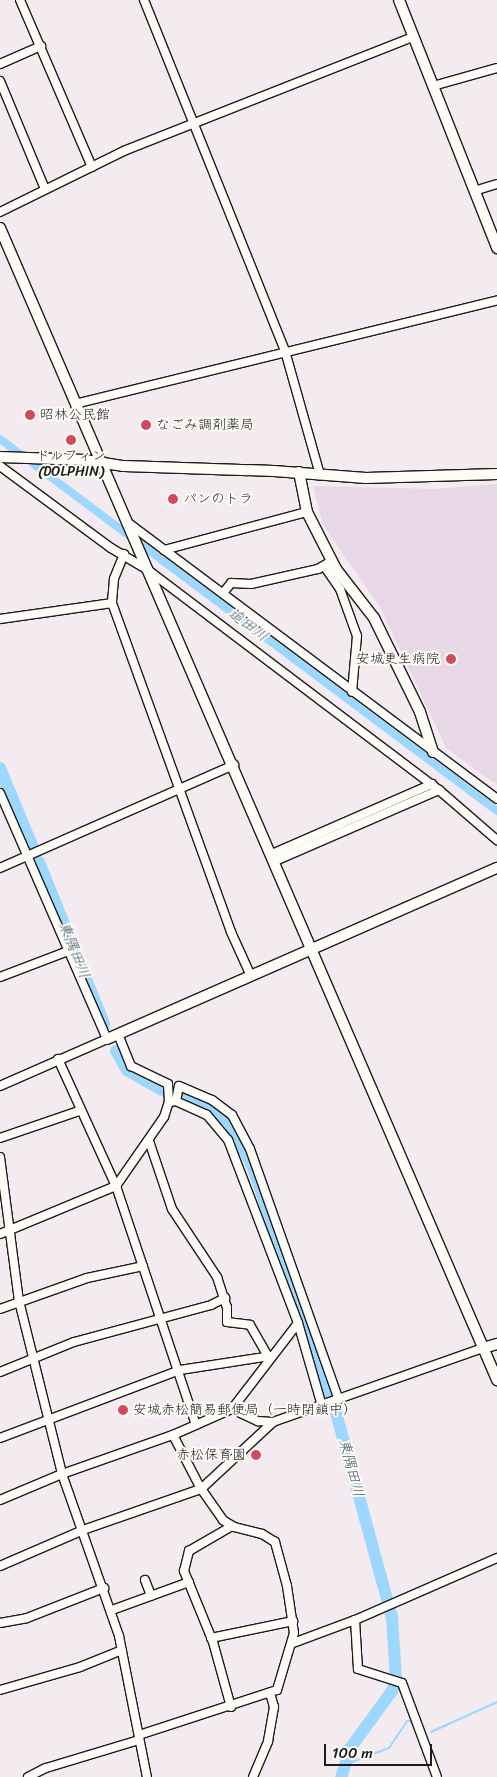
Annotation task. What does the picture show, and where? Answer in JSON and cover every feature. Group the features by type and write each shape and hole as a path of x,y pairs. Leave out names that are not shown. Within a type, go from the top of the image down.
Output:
{"street":[{"path":"20,0 92,167"},
{"path":"144,0 285,351 320,474"},
{"path":"399,0 497,248"},
{"path":"0,212 92,167 413,37"},
{"path":"0,64 40,46"},
{"path":"433,86 497,68"},
{"path":"0,81 45,189"},
{"path":"474,191 497,184"},
{"path":"0,228 100,462 234,765 497,1380"},
{"path":"75,404 497,300"},
{"path":"0,457 100,462 124,466 320,474 444,478 497,474"},
{"path":"0,466 148,570 435,787 497,840"},
{"path":"299,472 306,512 340,589 357,636 352,692"},
{"path":"164,550 306,512"},
{"path":"127,522 497,799"},
{"path":"124,554 114,580 112,603 182,789 231,932 251,976"},
{"path":"223,593 231,583 251,584 328,563"},
{"path":"328,563 336,569 374,618 420,712 433,752"},
{"path":"0,619 112,603"},
{"path":"0,868 234,765"},
{"path":"274,858 435,787"},
{"path":"0,793 107,1039"},
{"path":"0,1086 497,868"},
{"path":"0,977 68,951"},
{"path":"118,1034 131,1066 168,1084 172,1101"},
{"path":"58,1059 79,1111 116,1186 180,1370 196,1426"},
{"path":"0,1234 116,1186 149,1141 179,1086 184,1086 212,1100 232,1115 250,1149 338,1401"},
{"path":"172,1101 207,1115 228,1140 298,1323 323,1406"},
{"path":"0,1138 79,1111"},
{"path":"149,1141 172,1209 217,1277 225,1298 227,1322 250,1325 269,1356"},
{"path":"0,1157 19,1301 62,1474 112,1610 122,1650 146,1777"},
{"path":"0,1309 87,1278 143,1266"},
{"path":"0,1372 33,1357 211,1305 225,1298"},
{"path":"0,1500 62,1474 196,1426 232,1409 269,1356 298,1323"},
{"path":"232,1409 258,1421 273,1422 338,1401 497,1344"},
{"path":"0,1438 48,1418 180,1370 269,1356"},
{"path":"0,1566 82,1530 201,1489 273,1422"},
{"path":"30,1777 46,1768 270,1693 278,1686 293,1643 292,1622 275,1542 262,1534 232,1526 223,1520 201,1489 173,1435"},
{"path":"231,1707 211,1638 184,1571 188,1551 232,1526"},
{"path":"293,1643 382,1609 497,1558"},
{"path":"145,1580 151,1596"},
{"path":"112,1610 189,1582"},
{"path":"1,1622 27,1618 104,1588"},
{"path":"355,1620 358,1670 402,1683 438,1777"},
{"path":"211,1638 292,1622"},
{"path":"0,1690 80,1667 122,1650"},
{"path":"253,1777 268,1741 274,1708 270,1693"}],"shaded area":[{"name":"安城更生病院","path":"497,484 497,785 446,748 380,607 323,525 313,486 434,489"}],"waterway":[{"name":"追田川","path":"0,439 497,811"},
{"name":"東隅田川","path":"0,768 34,850"},
{"name":"東隅田川","path":"39,862 104,1024"},
{"name":"東隅田川","path":"116,1051 127,1070 162,1090"},
{"name":"東隅田川","path":"183,1097 228,1121 252,1165 335,1409 392,1617 396,1679 392,1691 351,1747 341,1777"},
{"path":"431,1732 497,1702"},
{"path":"344,1765 389,1748 407,1721 410,1721 416,1730"}],"place":[{"name":"昭林公民館","path":"30,415"},
{"name":"なごみ調剤薬局","path":"146,425"},
{"name":"ドルフィン (DOLPHIN)","path":"71,440"},
{"name":"パンのトラ","path":"173,499"},
{"name":"安城更生病院","path":"451,659"},
{"name":"安城赤松簡易郵便局（一時閉鎖中）","path":"123,1410"},
{"name":"赤松保育園","path":"256,1455"}]}
